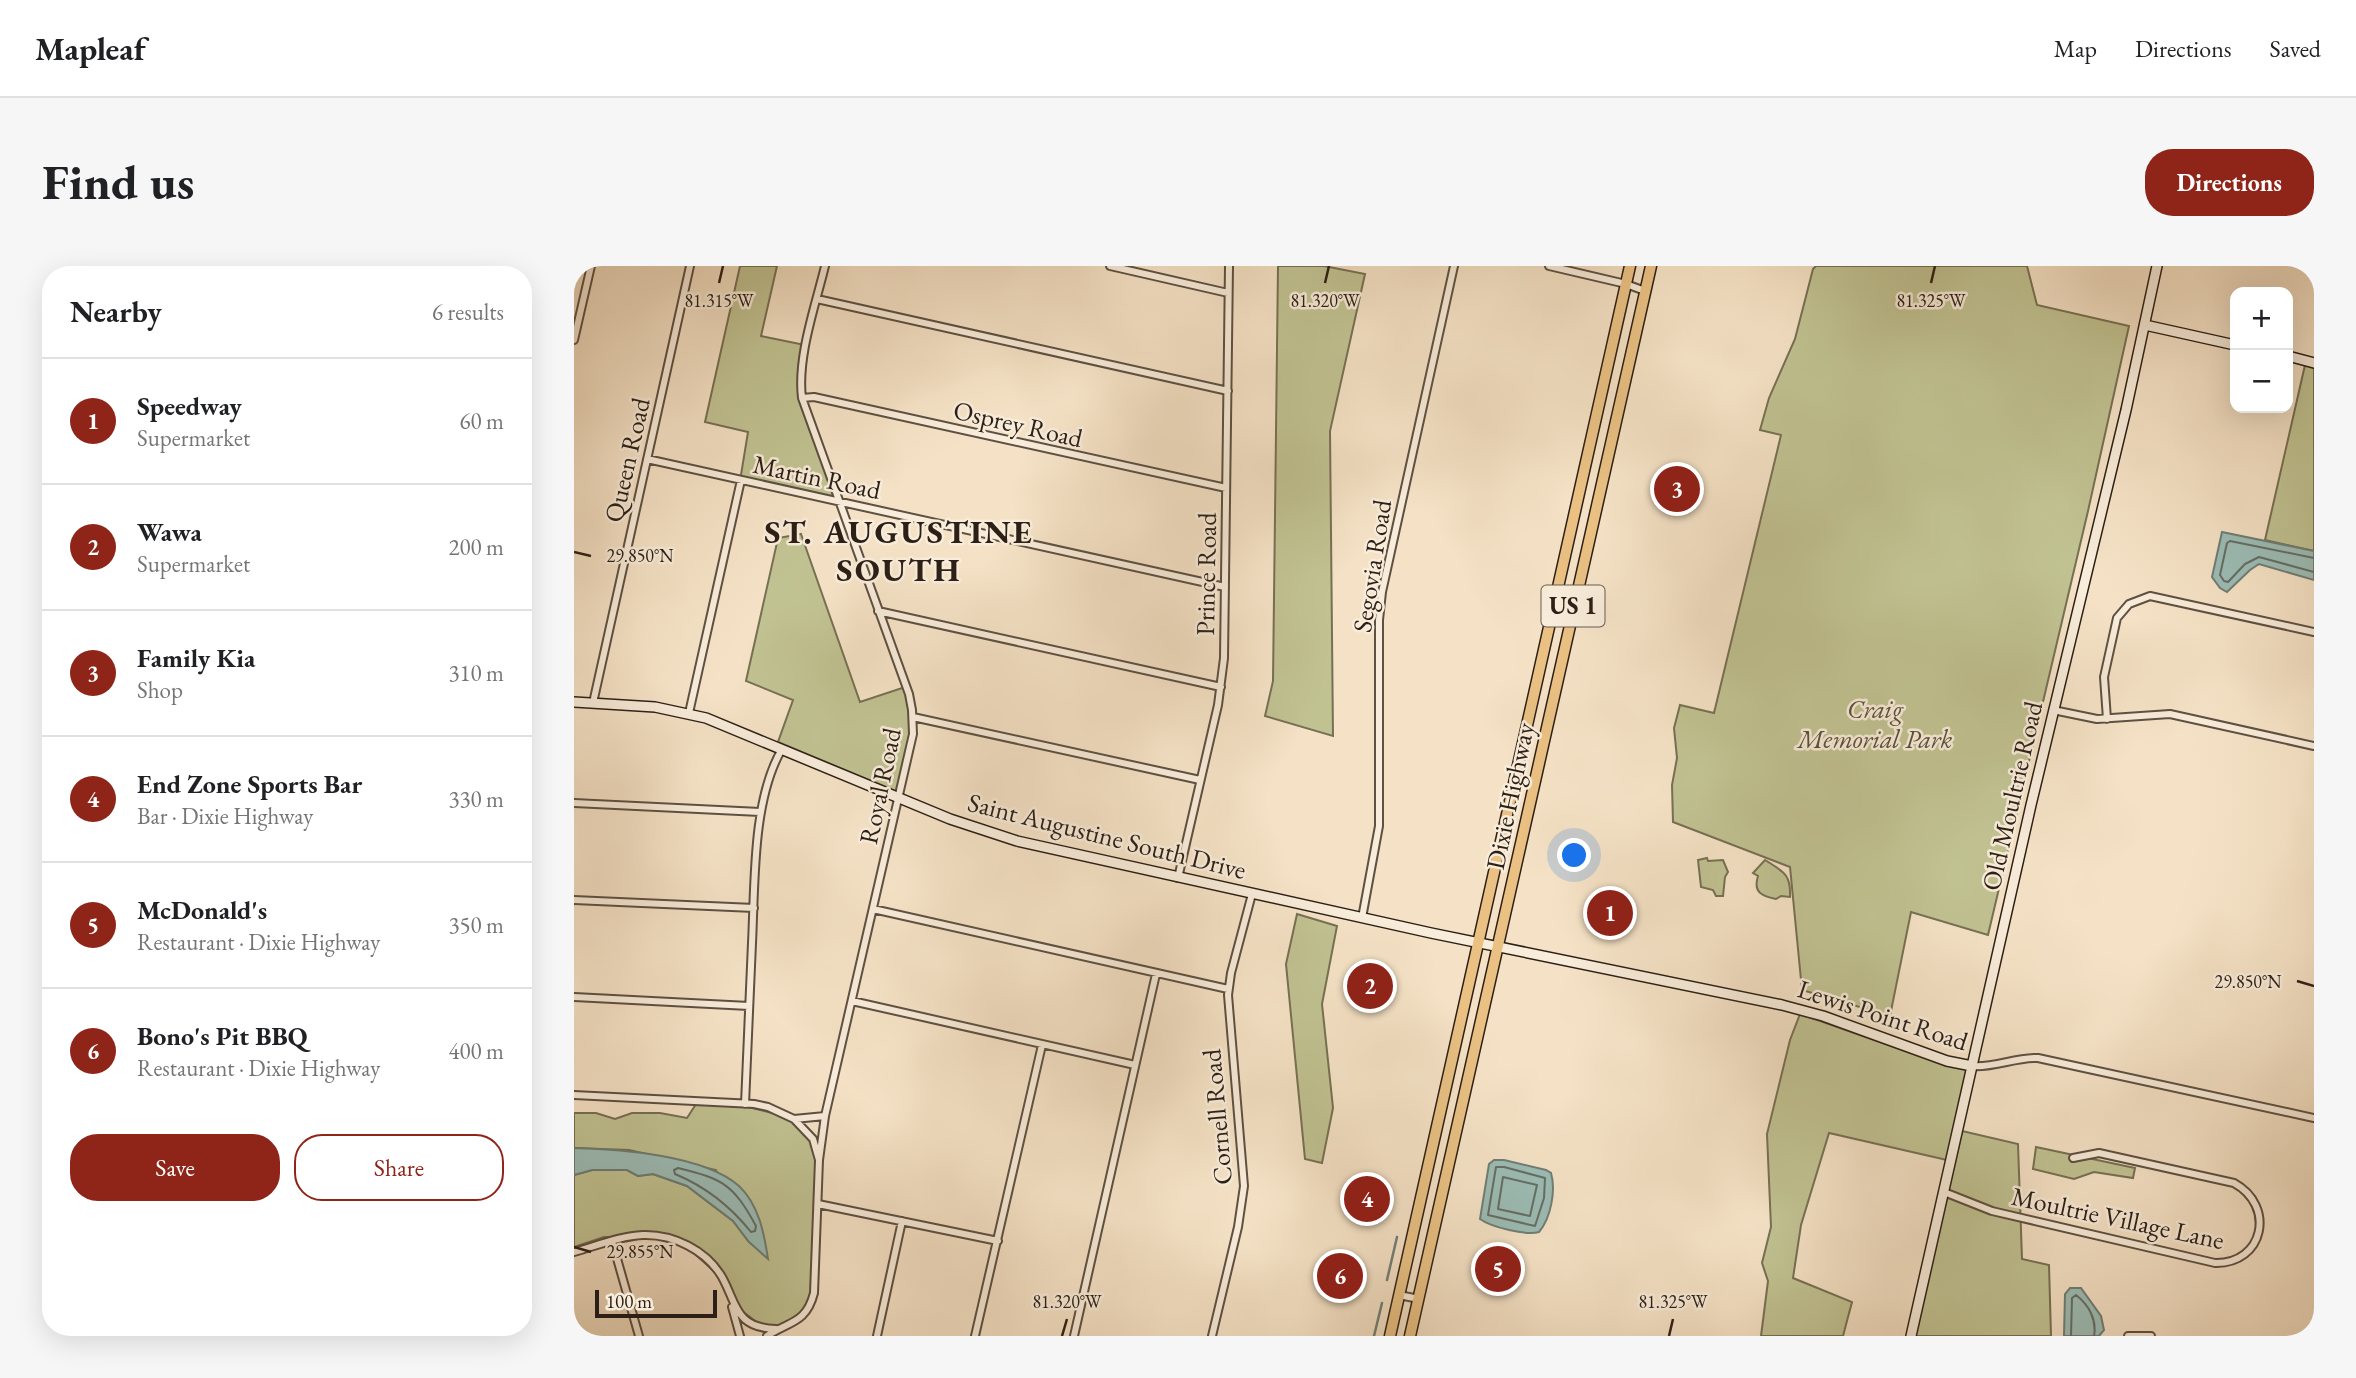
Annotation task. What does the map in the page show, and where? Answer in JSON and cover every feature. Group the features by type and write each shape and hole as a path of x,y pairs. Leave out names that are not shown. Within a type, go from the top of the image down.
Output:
{"main road":[{"name":"US 1","path":"1556,598 1630,266"},
{"name":"Dixie Highway","path":"1410,1336 1651,266"},
{"name":"Dixie Highway","path":"1390,1336 1556,598"},
{"path":"1556,598 1574,602"}],"street":[{"path":"574,341 591,266"},
{"name":"Queen Road","path":"593,703 690,266"},
{"name":"Royal Road","path":"767,1336 799,1320 813,1298 819,1160 825,1116 912,742 913,717 906,687 802,398 801,374 825,266"},
{"path":"1110,266 1228,293"},
{"name":"Prince Road","path":"1178,878 1221,687 1229,266"},
{"name":"Segovia Road","path":"1362,918 1379,826 1379,633 1382,592 1454,266"},
{"path":"1549,266 1645,291"},
{"name":"Old Moultrie Road","path":"1911,1336 2157,266"},
{"path":"817,299 1228,391"},
{"path":"2145,325 2230,344"},
{"path":"2293,357 2314,363"},
{"name":"Osprey Road","path":"802,398 814,397 1226,488"},
{"name":"Martin Road","path":"647,459 1225,587"},
{"path":"689,713 741,480"},
{"path":"2107,719 2104,677 2117,618 2129,604 2150,596 2314,632"},
{"path":"878,611 1221,687"},
{"name":"Saint Augustine South Drive","path":"574,702 655,707 689,713 950,819 1017,841 1479,942"},
{"path":"2053,709 2107,719 2170,714 2314,746"},
{"path":"913,717 1200,780"},
{"path":"745,1104 760,813 766,786 782,749"},
{"path":"574,803 760,813"},
{"name":"Cornell Road","path":"1212,1336 1238,1227 1244,1186 1227,1010 1228,989 1252,894"},
{"path":"574,900 754,908"},
{"path":"873,909 1228,989"},
{"name":"Lewis Point Road","path":"1479,942 1782,1005 1823,1016 1947,1061 1972,1066 1992,1066 2038,1058 2314,1118"},
{"path":"1074,1336 1156,974"},
{"path":"574,997 749,1006"},
{"path":"852,1002 1135,1065"},
{"path":"975,1336 1042,1045"},
{"path":"574,1095 768,1107 794,1119 813,1139 819,1160"},
{"path":"794,1119 825,1116"},
{"name":"Moultrie Village Lane","path":"1944,1192 1992,1211 2215,1263 2228,1263 2239,1259 2249,1251 2256,1240 2259,1226 2257,1204 2245,1189 2234,1183 2099,1153 2073,1158"},
{"path":"818,1204 998,1241"},
{"path":"877,1336 902,1221"},
{"path":"574,1252 641,1235 683,1243 715,1268 735,1308 748,1321 767,1329 778,1329"},
{"path":"612,1241 638,1336"},
{"path":"729,1295 740,1336"},
{"path":"1399,1295 1419,1299"},
{"path":"2312,1336 2314,1329"},
{"path":"2128,1336 2151,1336"}],"green space":[{"path":"740,266 777,266 761,336 805,345 803,396 839,500 740,481 748,432 705,422"},
{"path":"1278,266 1324,266 1365,274 1330,431 1333,736 1265,716 1273,681"},
{"name":"Craig Memorial Park","path":"1816,266 2027,266 2037,305 2129,326 1988,935 1911,912 1890,1016 1802,990 1790,867 1673,822 1672,785 1677,758 1674,728 1680,705 1714,713 1781,435 1760,430 1769,398 1795,339"},
{"path":"2305,365 2314,367 2314,551 2265,540"},
{"path":"801,534 860,702 908,686 915,718 900,793 778,742 793,700 746,681 778,538"},
{"path":"1707,858 1708,861 1723,860 1728,872 1723,896 1716,896 1713,890 1701,887 1698,860"},
{"path":"1765,860 1788,878 1790,897 1771,898 1762,895 1758,890 1758,876 1753,873"},
{"path":"1297,914 1337,926 1322,1004 1333,1108 1322,1163 1305,1159 1286,964"},
{"path":"1800,1014 1967,1070 1947,1160 1829,1133 1801,1225 1793,1278 1852,1302 1843,1336 1761,1336 1768,1281 1762,1263 1771,1227 1767,1134 1790,1040"},
{"path":"698,1101 729,1102 792,1118 817,1147 811,1303 788,1325 776,1327 758,1323 738,1308 727,1283 677,1238 604,1237 574,1247 574,1175 592,1170 627,1170 638,1176 653,1174 687,1186 733,1221 749,1242 716,1170 629,1150 574,1148 574,1113 596,1113 615,1119 632,1113 660,1113 687,1118"},
{"path":"1962,1131 2018,1144 2022,1259 2049,1265 2051,1336 1915,1336"},
{"path":"2036,1147 2135,1168 2133,1178 2094,1172 2074,1179 2033,1169"}],"water":[{"path":"2222,532 2314,551 2314,580 2259,564 2227,592 2220,588 2212,577"},
{"path":"574,1148 660,1156 705,1167 724,1176 739,1186 756,1211 768,1259 749,1242 733,1221 687,1186 653,1174 638,1176 627,1170 592,1170 574,1175"},
{"path":"1494,1160 1504,1160 1551,1173 1551,1204 1547,1219 1539,1232 1509,1230 1480,1219 1489,1164"},
{"path":"2070,1288 2081,1288 2101,1316 2104,1330 2099,1336 2064,1336 2065,1294"}],"waterway":[{"path":"1387,1280 1397,1237"},
{"path":"1374,1336 1382,1303"}],"place":[{"name":"Family Kia","path":"1677,489"},
{"name":"Speedway","path":"1610,913"},
{"name":"Wawa","path":"1370,986"},
{"name":"End Zone Sports Bar","path":"1367,1199"},
{"name":"McDonald's","path":"1498,1269"},
{"name":"Bono's Pit BBQ","path":"1340,1276"}],"district":[{"name":"ST. AUGUSTINE SOUTH","path":"899,550"}]}
